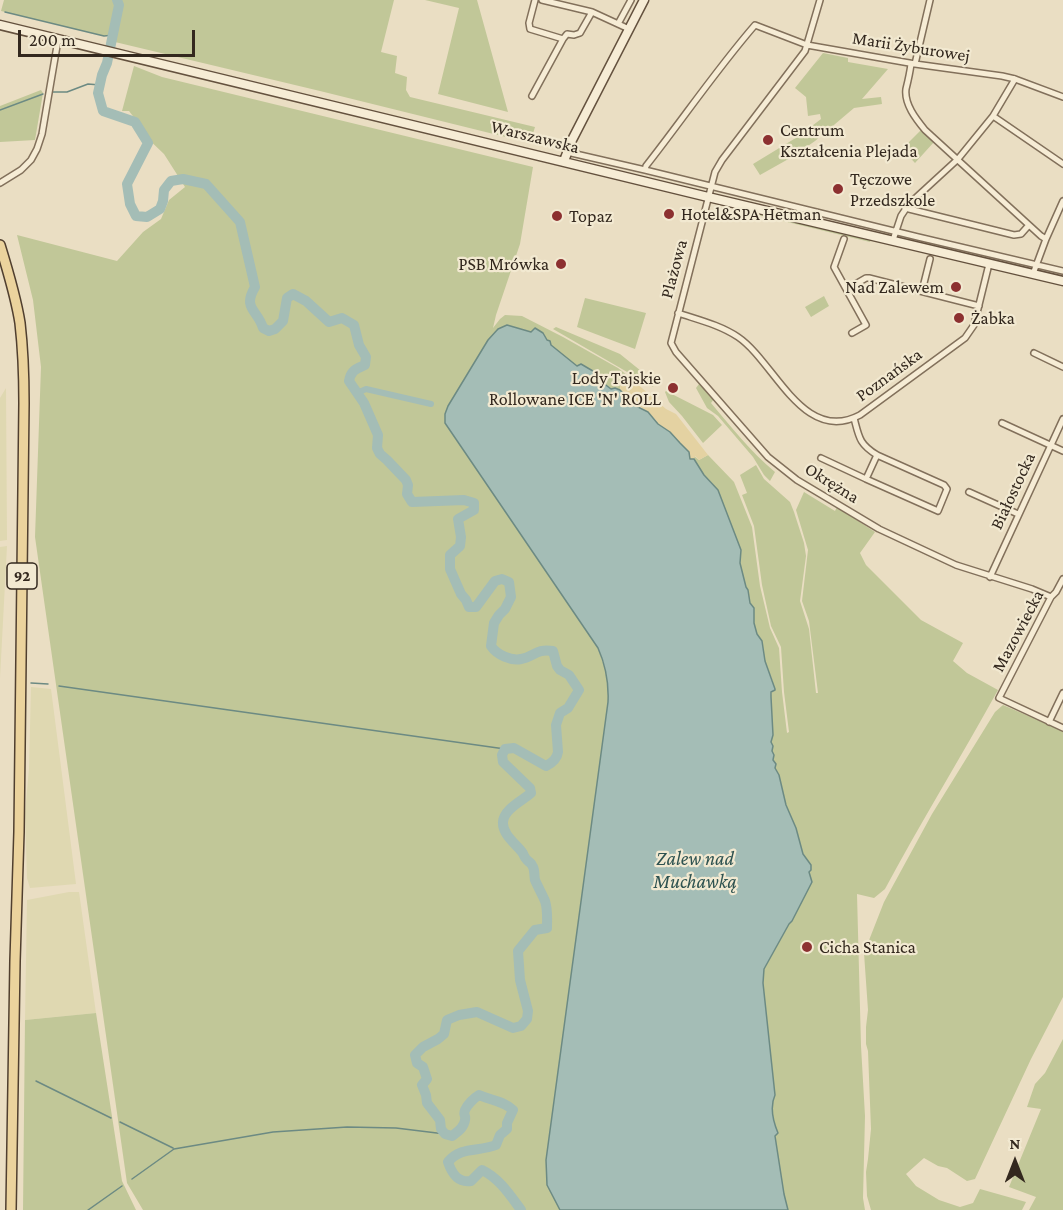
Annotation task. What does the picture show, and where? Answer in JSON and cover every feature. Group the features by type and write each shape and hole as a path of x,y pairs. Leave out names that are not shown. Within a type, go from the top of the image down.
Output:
{"main road":[{"path":"565,157 645,0"},
{"name":"Warszawska","path":"0,26 565,157 708,197 1063,281"},
{"name":"92","path":"0,245 11,282 19,322 24,403 19,831 11,1210"}],"street":[{"path":"535,0 529,23 530,29 563,39"},
{"path":"542,0 592,12 629,29"},
{"path":"618,24 631,0"},
{"name":"Plażowa","path":"678,314 715,172 805,51 820,0"},
{"path":"930,0 906,89 913,115 925,130 1046,239"},
{"path":"532,96 563,39 567,34 580,33 592,12"},
{"name":"Marii Żyburowej","path":"645,170 726,59 755,25 807,45 913,64 1002,76 1063,97"},
{"path":"0,183 21,170 31,160 37,149 42,134 58,40"},
{"path":"893,240 905,208 958,159 993,116 1015,79"},
{"path":"993,116 1063,164"},
{"path":"565,157 645,170 1063,271"},
{"path":"1033,274 1063,201"},
{"path":"905,208 1014,235 1021,234 1029,225"},
{"path":"844,239 834,267 866,324 852,333"},
{"path":"922,291 930,259"},
{"name":"Poznańska","path":"678,314 720,326 740,338 797,403 813,416 834,421 854,418 965,338 974,325 989,264"},
{"path":"847,289 869,278 979,306"},
{"name":"Okrężna","path":"678,314 670,343 753,440 780,467 819,494 879,529 956,565 1051,597"},
{"path":"1034,353 1063,367"},
{"path":"821,458 938,511 947,493 944,485 877,455 864,446 854,418"},
{"name":"Białostocka","path":"990,577 1063,419"},
{"path":"1002,423 1063,450"},
{"path":"866,479 877,455"},
{"path":"969,492 1018,514"},
{"name":"Mazowiecka","path":"1048,722 999,698 1051,597 1063,579"},
{"path":"1056,592 1063,592"},
{"path":"1063,693 1048,722 1063,728"}],"shaded area":[{"path":"6,388 7,540 0,541 0,398"},
{"path":"7,546 0,678 0,547"},
{"path":"31,687 51,689 76,884 30,888 27,878 25,813 29,769"},
{"path":"79,892 96,1013 25,1020 27,900"}],"green space":[{"path":"4,0 112,0 116,7 111,35 104,36 1,11"},
{"path":"120,0 394,0 381,52 397,56 395,73 407,77 406,90 410,97 535,127 530,143 115,42 122,4"},
{"path":"425,0 477,0 508,112 438,94 459,8"},
{"path":"823,53 848,58 848,62 888,69 862,99 881,97 882,104 854,108 815,141 760,175 753,164 799,136 821,119 820,114 808,116 806,97 795,88"},
{"path":"134,66 162,77 533,167 520,244 493,328 505,315 522,316 627,375 621,381 620,390 611,389 571,363 550,345 536,328 532,332 507,325 488,340 448,406 445,423 598,648 608,677 608,702 546,1160 547,1185 560,1210 143,1210 127,1183 35,537 41,367 33,300 17,235 117,261 143,232 161,219 169,200 185,187 164,154 142,133 129,111 122,111"},
{"path":"41,90 43,93 35,140 0,142 0,106"},
{"path":"921,130 934,142 915,163 902,149"},
{"path":"740,211 757,213 871,240 870,242"},
{"path":"824,296 829,306 811,317 805,307"},
{"path":"585,298 646,313 635,349 577,327"},
{"path":"556,327 620,354 655,381 653,387 553,329"},
{"path":"699,384 714,399 711,403 734,430 775,472 770,481 718,416 707,408 696,388"},
{"path":"666,391 713,415 722,425 703,443 669,402"},
{"path":"708,455 734,482 752,527 760,586 770,628 779,648 787,733 789,732 781,647 771,626 762,585 754,526 742,495 747,493 740,475 756,465 764,479 790,502 804,543 806,556 800,601 809,629 816,693 818,693 809,621 802,601 808,550 796,510 804,492 835,511 837,507 875,532 860,553 866,565 921,620 963,643 953,661 967,673 998,690 885,889 874,898 857,894 865,1116 863,1198 865,1210 788,1210 784,1194 775,1136 778,1133 773,1114 775,1095 763,983 764,969 792,921 811,882 809,872 811,865 803,854 773,760 771,697 773,682 765,661 762,641 754,623 754,608 750,603 740,563 741,550 713,484 694,460 694,456 699,460"},
{"path":"1003,705 1063,731 1063,997 1031,1059 975,1179 967,1181 947,1168 924,1158 906,1174 916,1186 939,1200 960,1207 973,1203 980,1189 1026,1202 1022,1210 871,1210 867,1196 866,1172 871,1129 864,953 884,902 932,814 995,712"},
{"path":"96,1013 122,1181 136,1210 23,1210 25,1020"},
{"path":"1063,1039 1063,1210 1029,1210 1036,1197 1009,1187 1041,1109 1027,1107 1035,1084 1045,1073"}],"sand":[{"path":"627,375 666,409 676,414 708,455 699,460 695,456 694,459 690,459 670,432 641,407 632,403 620,390 621,381"}],"water":[{"name":"Zalew nad Muchawką","path":"507,325 531,332 535,328 543,333 551,345 577,366 581,364 598,374 598,379 611,389 620,390 636,406 648,412 658,424 670,432 689,452 690,459 694,459 704,475 718,490 741,550 740,563 750,603 754,608 754,623 762,641 765,661 775,689 771,692 773,760 803,854 811,865 809,872 812,882 764,969 763,983 775,1095 773,1114 778,1133 775,1136 788,1210 560,1210 547,1185 546,1160 608,702 608,688 605,668 598,648 445,423 448,406 488,340 498,329"}],"waterway":[{"path":"117,0 119,5 98,93 103,111 135,122 148,143 127,184 130,204 136,216 147,217 160,209 164,190 171,181 183,179 206,184 240,222 255,287 251,294 250,305 263,328 269,331 275,329 283,321 287,298 293,294 306,301 329,322 342,318 354,325 359,345 366,357 365,365 353,372 349,381 364,403 378,435 377,448 380,454 406,480 407,494 412,502 464,500 474,503 474,510 458,519 460,546 450,555 450,569 461,594 469,607 476,607 495,581 502,579 509,582 511,597 494,623 491,646 500,655 513,659 525,658 543,651 553,651 557,666 569,675 579,690 568,708 560,713 556,725 558,752 552,762 546,766 514,748 505,749 502,755 503,762 530,788 531,793 507,813 503,826 507,835 532,865 547,911 547,928 535,930 518,951 520,980 528,1011 527,1019 521,1026 513,1028 477,1012 459,1015 447,1020 444,1034 415,1055 427,1079 422,1085 427,1103 440,1120 441,1129 445,1134 452,1136 462,1128 466,1108 479,1095 513,1110 507,1123 507,1129 500,1135 496,1145 464,1151 448,1162 454,1174 462,1181 471,1181 482,1170 488,1173 504,1187 521,1210"},
{"path":"5,12 104,36 114,35"},
{"path":"53,92 67,92 88,84 100,85"},
{"path":"0,110 43,94"},
{"path":"357,393 366,389 431,404"},
{"path":"31,683 48,684"},
{"path":"59,686 505,749"},
{"path":"36,1081 111,1118"},
{"path":"120,1122 173,1148"},
{"path":"132,1179 174,1149 273,1132 347,1127 396,1128 445,1134"},
{"path":"88,1210 122,1186"}],"place":[{"name":"Centrum Kształcenia Plejada","path":"768,140"},
{"name":"Tęczowe Przedszkole","path":"838,189"},
{"name":"Hotel&SPA Hetman","path":"669,214"},
{"name":"Topaz","path":"557,216"},
{"name":"PSB Mrówka","path":"561,264"},
{"name":"Nad Zalewem","path":"956,287"},
{"name":"Żabka","path":"959,318"},
{"name":"Lody Tajskie Rollowane ICE 'N' ROLL","path":"673,388"},
{"name":"Cicha Stanica","path":"807,947"}]}
